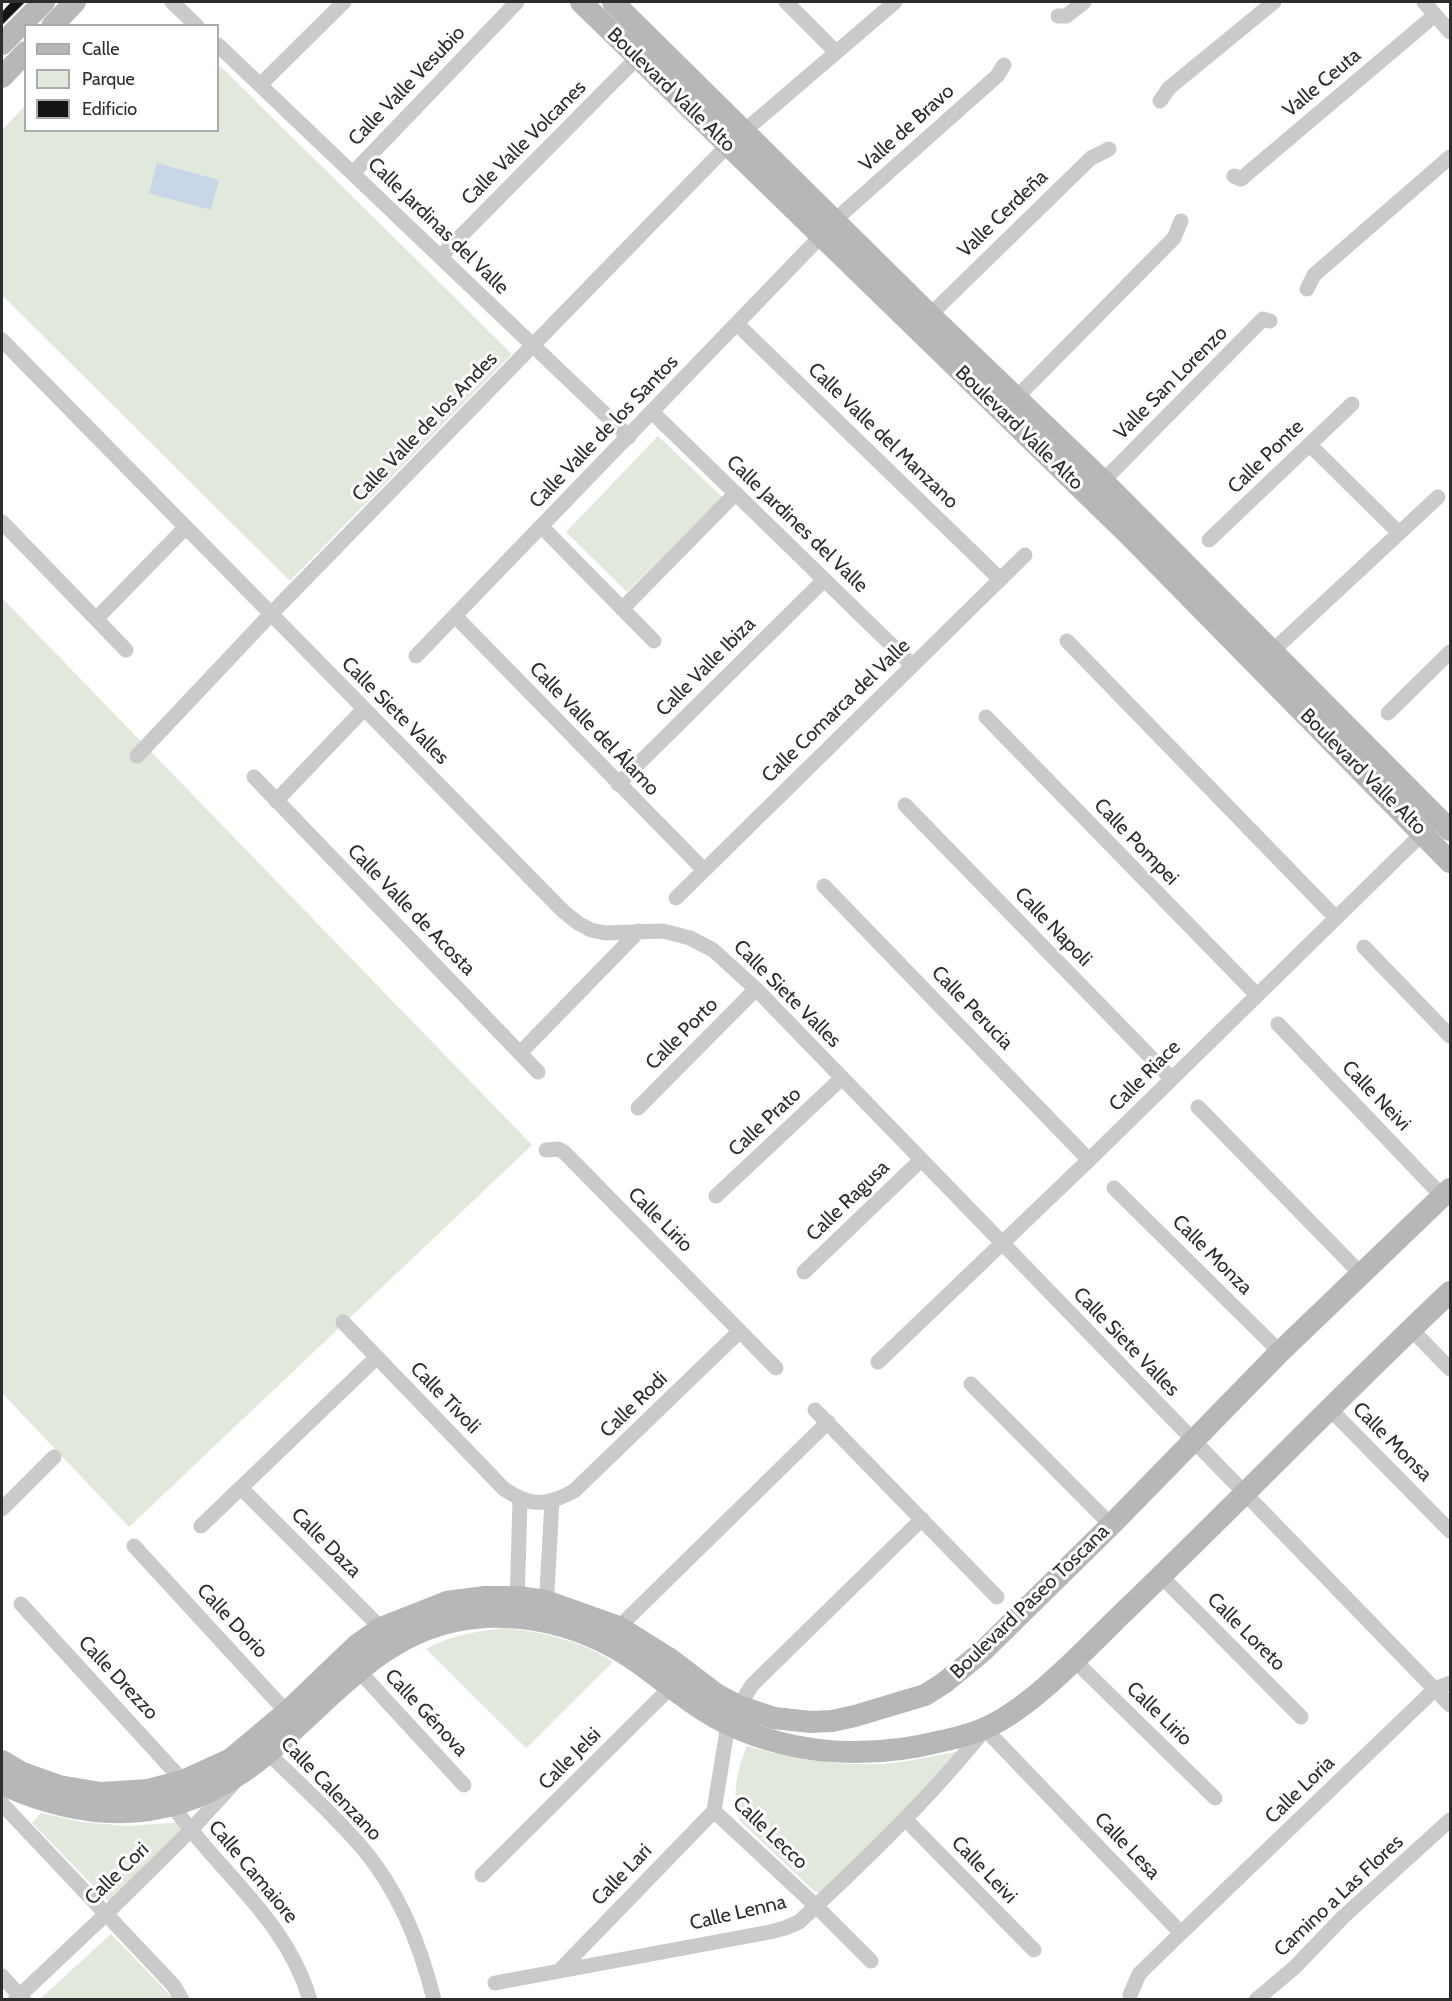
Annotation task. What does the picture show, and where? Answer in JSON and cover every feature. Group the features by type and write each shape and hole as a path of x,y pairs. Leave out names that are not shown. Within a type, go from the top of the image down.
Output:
{"street":[{"path":"2,44 44,2"},
{"path":"54,24 75,2"},
{"path":"172,2 195,24"},
{"path":"260,85 344,2"},
{"name":"Calle Valle Vesubio","path":"353,173 517,2"},
{"name":"Boulevard Valle Alto","path":"581,2 638,57 736,138"},
{"name":"Boulevard Valle Alto","path":"614,2 736,138 828,228 1128,534 1265,658 1440,829 1450,862"},
{"path":"786,2 836,52"},
{"name":"Calle Valle de los Andes","path":"137,756 271,614 736,138 895,2"},
{"path":"1058,16 1066,16 1084,2"},
{"path":"1160,101 1168,88 1274,2"},
{"path":"1424,2 1450,32"},
{"name":"Valle Ceuta","path":"1234,176 1241,179 1436,15"},
{"name":"Calle Jardinas del Valle","path":"219,46 628,437"},
{"path":"2,77 24,54"},
{"name":"Calle Valle Volcanes","path":"440,257 638,57"},
{"name":"Valle de Bravo","path":"828,228 997,76 1004,65"},
{"name":"Valle Cerdeña","path":"930,315 1091,158 1109,149"},
{"path":"1307,289 1314,275 1450,157"},
{"path":"1016,398 1174,238 1181,221"},
{"name":"Boulevard Valle Alto","path":"828,228 930,315 1103,481 1265,658"},
{"name":"Calle Valle de los Santos","path":"416,656 828,228"},
{"name":"Valle San Lorenzo","path":"1103,481 1263,319 1270,321"},
{"name":"Calle Valle del Manzano","path":"737,324 1000,579"},
{"name":"Calle Siete Valles","path":"2,340 571,917 591,930 605,933 663,931 690,938 713,950 756,989 1450,1705"},
{"name":"Calle Ponte","path":"1209,540 1352,404"},
{"name":"Calle Jardines del Valle","path":"652,412 912,665"},
{"path":"1310,445 1399,533"},
{"path":"622,609 736,493"},
{"path":"1265,658 1438,496"},
{"path":"2,522 126,650"},
{"path":"542,527 654,641"},
{"path":"96,619 186,528"},
{"name":"Calle Comarca del Valle","path":"676,898 1025,555"},
{"name":"Calle Valle Ibiza","path":"618,784 824,580"},
{"name":"Calle Valle del Álamo","path":"455,616 704,870"},
{"path":"1067,641 1336,918"},
{"path":"1388,712 1450,652"},
{"path":"276,801 364,709"},
{"name":"Calle Pompei","path":"986,717 1257,995"},
{"name":"Calle Valle de Acosta","path":"254,777 538,1072"},
{"name":"Calle Napoli","path":"905,805 1172,1079"},
{"name":"Calle Riace","path":"878,1362 1089,1160 1336,918 1440,829"},
{"name":"Calle Perucia","path":"824,885 1089,1160"},
{"path":"520,1053 639,931"},
{"path":"1364,947 1450,1036"},
{"name":"Calle Porto","path":"638,1108 756,989"},
{"name":"Calle Neivi","path":"1278,1024 1447,1193"},
{"name":"Calle Prato","path":"716,1196 842,1078"},
{"path":"1198,1107 1362,1275"},
{"name":"Calle Lirio","path":"546,1150 558,1149 564,1152 776,1368"},
{"name":"Calle Ragusa","path":"804,1272 921,1160"},
{"name":"Calle Monza","path":"1114,1188 1280,1352"},
{"name":"Boulevard Paseo Toscana","path":"546,1612 636,1661 670,1688 733,1715 811,1722 855,1716 925,1695 945,1683 982,1651 1111,1525 1280,1352 1447,1193"},
{"name":"Boulevard Paseo Toscana","path":"293,1719 357,1645 381,1628 447,1602 485,1597 517,1607 619,1627 687,1671 716,1694 733,1715 763,1738 786,1745 843,1753 874,1753 918,1747 985,1729 1039,1692 1074,1660 1450,1292"},
{"name":"Calle Tívoli","path":"343,1322 504,1489 520,1500"},
{"path":"1411,1329 1450,1369"},
{"name":"Calle Rodi","path":"552,1501 574,1491 589,1478 740,1331"},
{"path":"201,1526 376,1357"},
{"path":"971,1384 1111,1525"},
{"name":"Calle Monsa","path":"1329,1408 1450,1531"},
{"path":"815,1410 997,1597"},
{"path":"619,1627 828,1422"},
{"path":"2,1509 54,1457"},
{"name":"Calle Daza","path":"241,1488 381,1628"},
{"path":"517,1607 520,1500 552,1501 546,1612"},
{"path":"733,1715 752,1685 922,1519"},
{"name":"Calle Dorio","path":"134,1546 293,1719"},
{"name":"Calle Loreto","path":"1161,1576 1301,1717"},
{"name":"Calle Drezzo","path":"21,1604 183,1780"},
{"name":"Boulevard Paseo Toscana","path":"2,1784 28,1797 72,1809 104,1814 173,1806 222,1786 243,1773 261,1747 293,1719 394,1644 421,1631 455,1621 485,1617 517,1607"},
{"name":"Calle Lirio","path":"1074,1660 1215,1798"},
{"name":"Calle Génova","path":"358,1670 464,1785"},
{"name":"Calle Jelsi","path":"482,1875 687,1671"},
{"name":"Calle Loria","path":"1181,1933 1435,1689 1450,1683"},
{"name":"Calle Lecco","path":"733,1715 714,1811 871,1961"},
{"name":"Calle Lenna","path":"495,1983 786,1928 799,1922 905,1819 985,1729"},
{"name":"Calle Lesa","path":"985,1729 1181,1933"},
{"name":"Boulevard Paseo Toscana","path":"2,1761 22,1773 59,1786 100,1793 148,1790 183,1780 261,1747"},
{"name":"Calle Calenzano","path":"261,1747 333,1816 377,1868 397,1900 414,1937 434,2000"},
{"name":"Calle Cori","path":"20,1998 190,1831 243,1773"},
{"path":"2,1804 174,1986 182,2000"},
{"name":"Calle Camaiore","path":"173,1806 190,1831 238,1882 278,1931 298,1965 310,2000"},
{"name":"Calle Lari","path":"561,1969 714,1811"},
{"name":"Calle Leivi","path":"905,1819 1034,1950"},
{"name":"Camino a Las Flores","path":"1256,2000 1295,1967 1359,1901 1450,1820"},
{"path":"1130,1995 1139,1974 1181,1933"},
{"path":"2,1976 20,1998"}],"green space":[{"path":"219,65 512,354 290,581 2,295 2,130 24,107 24,132 219,132"},
{"path":"658,436 722,497 627,592 566,532"},
{"path":"2,598 532,1145 129,1527 2,1393"},
{"path":"506,1628 535,1632 575,1643 613,1662 526,1748 426,1649 455,1637"},
{"path":"747,1746 780,1755 848,1764 892,1763 956,1752 961,1757 824,1894 815,1892 740,1821 737,1812 736,1783"},
{"path":"41,1813 82,1822 128,1826 182,1822 186,1828 110,1903 32,1823"},
{"path":"111,1934 174,1999 41,1998"}],"water":[{"path":"157,163 219,180 211,210 149,193"}],"building":[{"path":"11,2 25,2 2,25 2,12"}]}
